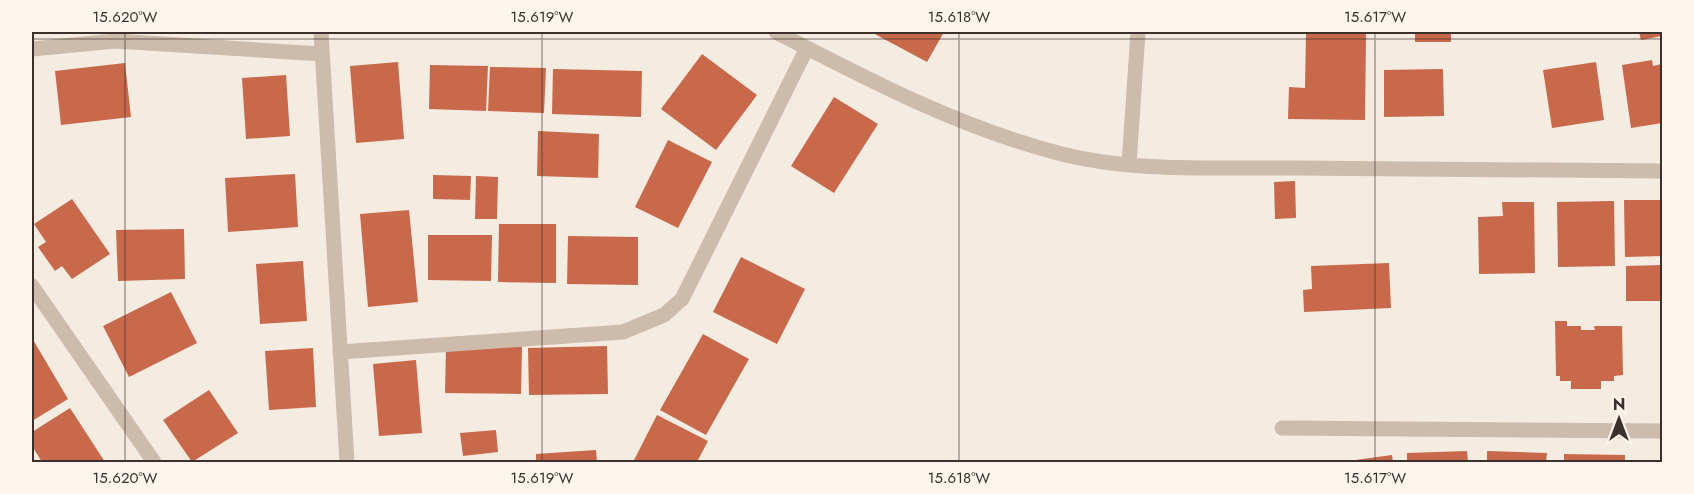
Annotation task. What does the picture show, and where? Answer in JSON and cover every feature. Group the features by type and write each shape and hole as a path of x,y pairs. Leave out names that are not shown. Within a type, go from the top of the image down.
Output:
{"street":[{"path":"321,32 347,462"},
{"path":"776,32 893,93 977,127 1059,153 1129,164 1662,171"},
{"path":"1129,164 1138,32"},
{"path":"32,49 115,41 322,54"},
{"path":"340,352 623,332 664,315 682,299 807,48"},
{"path":"32,286 154,462"},
{"path":"1282,428 1662,431"}],"building":[{"path":"871,32 944,32 927,62"},
{"path":"1306,32 1366,33 1365,120 1288,119 1289,87 1305,88"},
{"path":"1415,32 1451,32 1451,42 1415,42"},
{"path":"1639,32 1662,32 1662,36 1641,40"},
{"path":"702,54 757,95 716,150 661,109"},
{"path":"1652,60 1653,66 1662,64 1662,123 1631,128 1622,65"},
{"path":"398,62 404,139 356,143 350,66"},
{"path":"1596,62 1604,120 1552,128 1543,70"},
{"path":"125,63 131,117 61,125 55,71"},
{"path":"430,65 488,66 486,111 429,109"},
{"path":"490,67 546,68 544,113 488,111"},
{"path":"553,69 642,71 641,117 552,114"},
{"path":"1443,69 1444,116 1384,117 1384,70"},
{"path":"286,75 290,136 246,139 242,78"},
{"path":"834,97 878,124 834,193 791,166"},
{"path":"538,131 599,134 598,178 537,176"},
{"path":"668,140 712,162 678,228 635,207"},
{"path":"295,174 298,227 228,232 225,178"},
{"path":"433,175 471,176 470,200 433,199"},
{"path":"476,176 498,177 497,219 475,219"},
{"path":"1295,181 1296,218 1275,219 1274,182"},
{"path":"72,199 110,254 72,279 62,266 55,271 38,247 46,242 34,224"},
{"path":"1624,200 1662,200 1662,256 1625,257"},
{"path":"1614,201 1615,266 1558,267 1557,202"},
{"path":"1502,202 1534,202 1535,273 1479,274 1478,217 1503,216"},
{"path":"409,210 418,302 368,307 360,214"},
{"path":"499,224 556,224 556,283 498,282"},
{"path":"184,229 185,279 118,281 116,230"},
{"path":"428,235 492,235 491,281 428,280"},
{"path":"568,236 638,237 638,285 567,284"},
{"path":"741,257 805,289 777,344 713,312"},
{"path":"303,261 307,321 260,324 256,264"},
{"path":"1389,263 1391,308 1304,312 1303,290 1312,289 1311,266"},
{"path":"1662,265 1662,301 1626,301 1626,266"},
{"path":"171,292 197,343 129,377 103,326"},
{"path":"1555,321 1567,321 1567,326 1581,326 1581,330 1595,330 1594,326 1622,326 1623,375 1614,376 1614,381 1601,381 1601,389 1571,389 1571,381 1560,381 1560,376 1556,376"},
{"path":"703,334 749,359 706,435 660,410"},
{"path":"32,338 68,399 32,421"},
{"path":"446,346 522,347 521,394 445,393"},
{"path":"607,346 608,394 529,395 528,348"},
{"path":"313,348 316,407 269,410 265,351"},
{"path":"416,360 422,433 379,436 373,364"},
{"path":"209,390 238,433 192,462 163,420"},
{"path":"70,408 105,462 42,462 32,446 32,432"},
{"path":"657,415 708,441 697,462 633,462"},
{"path":"496,430 498,452 463,456 460,433"},
{"path":"596,450 597,462 536,462 536,454"},
{"path":"1467,451 1468,462 1407,462 1407,453"},
{"path":"1487,451 1547,453 1546,462 1487,462"},
{"path":"1564,454 1625,455 1625,462 1564,462"},
{"path":"1392,455 1393,462 1348,462 1348,461"}]}
